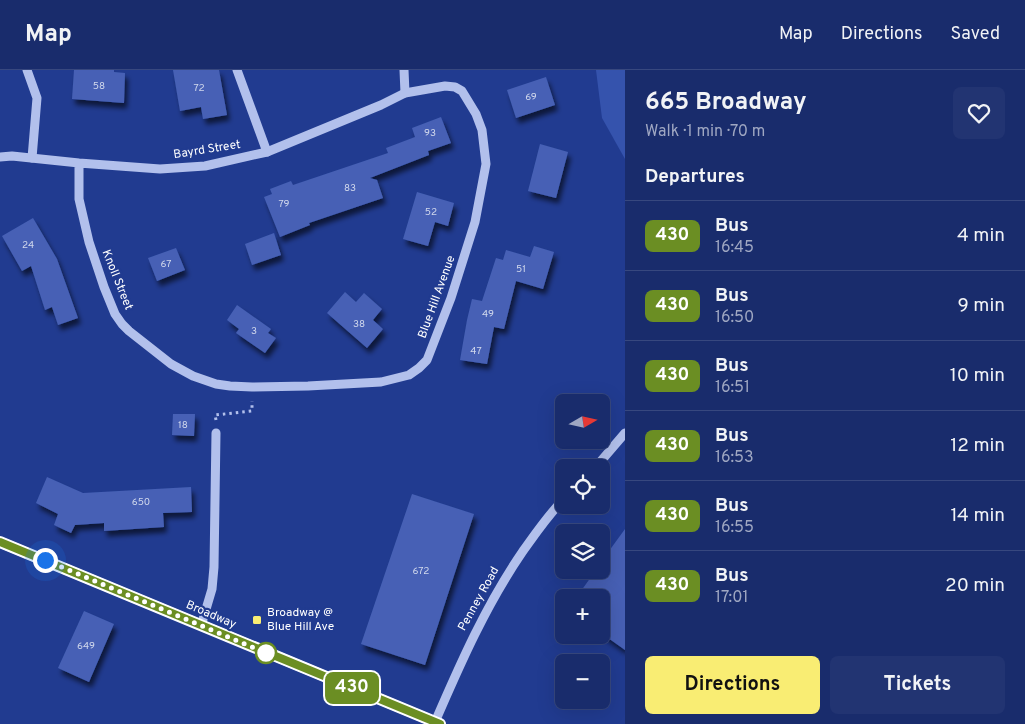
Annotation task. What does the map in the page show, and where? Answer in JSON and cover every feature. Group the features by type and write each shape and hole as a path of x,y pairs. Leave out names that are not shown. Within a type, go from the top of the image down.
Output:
{"main road":[{"name":"Broadway","path":"0,542 437,723"}],"street":[{"path":"27,70 37,98 32,158"},
{"path":"238,70 267,152"},
{"path":"404,70 405,93"},
{"name":"Blue Hill Avenue","path":"216,384 252,387 381,382 409,375 427,360 452,298 476,222 486,164 485,150 482,130 476,114 462,91 446,86 405,93"},
{"name":"Bayrd Street","path":"0,157 160,169 205,166 267,152 381,105 405,93"},
{"name":"Knoll Street","path":"79,163 79,199 83,220 104,287 115,314 129,331 171,364 193,376 216,384"},
{"path":"202,626 212,589 214,567 216,433"},
{"path":"603,459 625,433"},
{"name":"Penney Road","path":"437,723 468,646 494,597 528,543 555,510"}],"path":[{"path":"216,433 215,415 252,411 252,387"}],"shaded area":[{"path":"596,70 625,70 625,159 602,118"}],"building":[{"path":"74,70 114,70 114,72 125,73 124,103 72,99"},
{"path":"173,70 219,70 227,115 203,119 201,107 180,111"},
{"path":"546,77 555,105 516,118 507,90"},
{"path":"441,117 451,143 428,151 429,155 370,178 377,180 383,198 309,223 310,225 280,237 264,197 272,194 270,189 291,181 293,185 388,153 386,148 415,137 412,128"},
{"path":"540,144 568,152 556,198 528,191"},
{"path":"417,192 454,203 448,226 435,222 428,246 403,239"},
{"path":"33,218 57,259 78,318 58,325 52,307 45,310 31,266 22,271 2,236"},
{"path":"274,233 281,255 252,265 245,244"},
{"path":"534,246 554,252 543,289 516,281 504,329 494,327 487,364 460,360 472,299 482,301 496,258 503,260 506,250 530,257"},
{"path":"176,248 185,270 157,281 148,258"},
{"path":"345,292 356,302 364,293 382,309 373,320 383,329 367,348 327,313"},
{"path":"237,305 271,329 268,333 276,338 265,353 236,333 239,329 227,320"},
{"path":"173,414 195,414 194,436 172,435"},
{"path":"47,477 83,493 191,487 192,512 163,513 164,527 104,531 104,523 75,525 71,533 54,525 58,514 36,503"},
{"path":"412,494 474,514 425,665 361,644"},
{"path":"625,529 625,650 610,639 610,589 582,589 590,579 610,579 610,550"},
{"path":"84,611 114,624 89,682 58,668"}],"bus line":[{"name":"430","path":"0,542 440,724"}],"place":[{"name":"Broadway @ Blue Hill Ave","path":"257,620"}],"route":[{"path":"45,560 271,655 266,653"}]}
